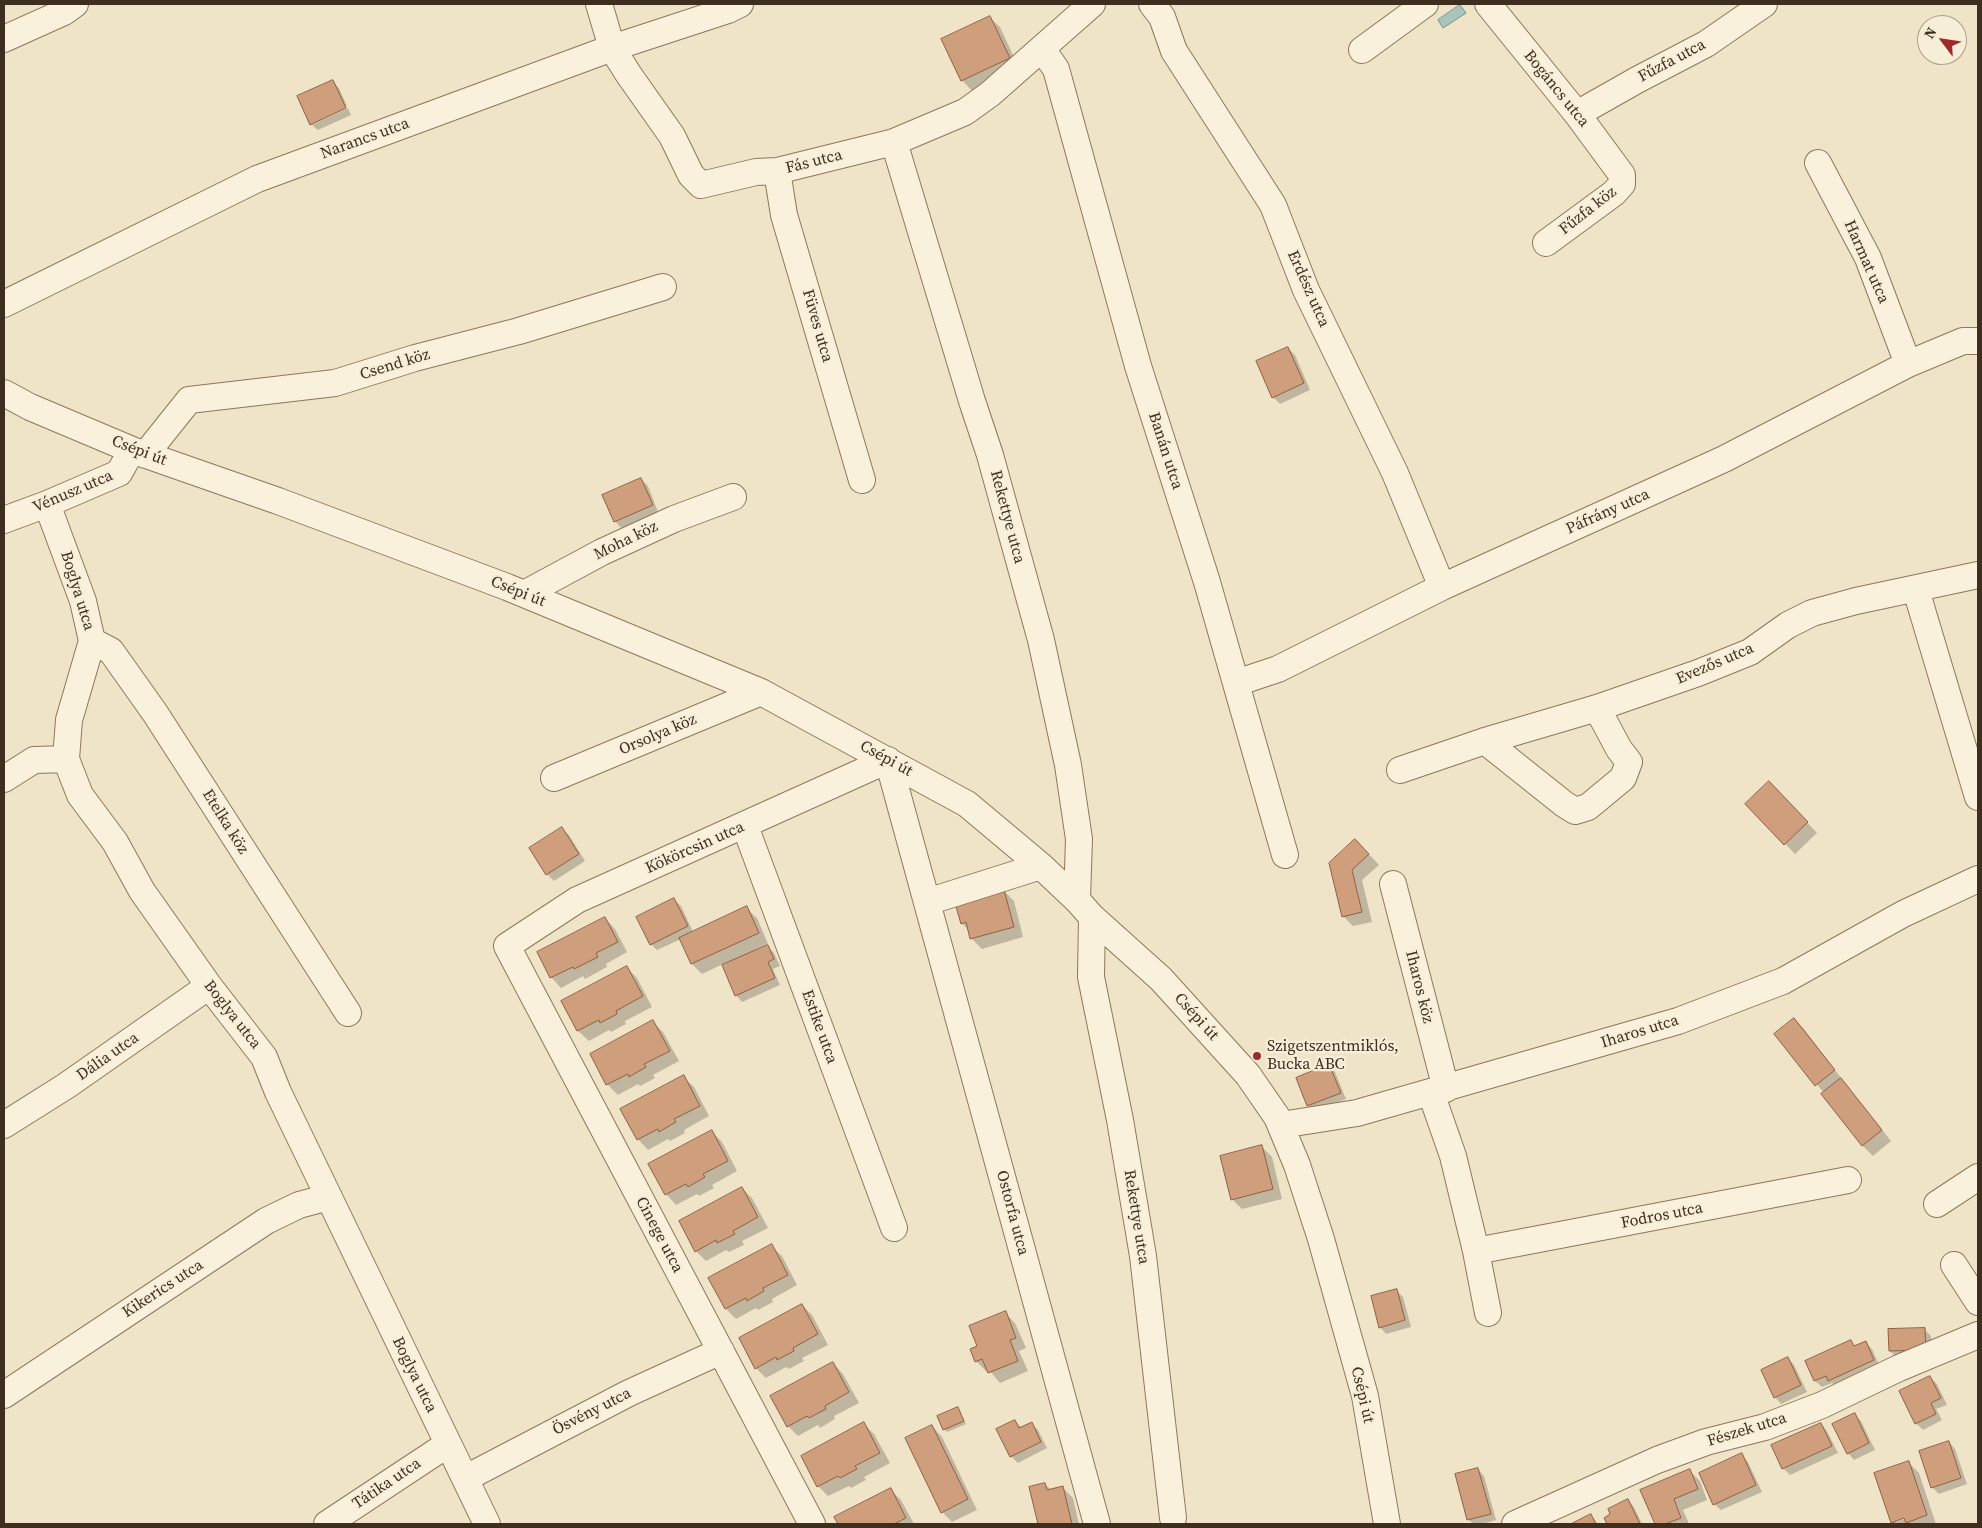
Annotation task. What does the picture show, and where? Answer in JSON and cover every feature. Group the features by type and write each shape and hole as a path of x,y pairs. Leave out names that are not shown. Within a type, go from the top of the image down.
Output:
{"street":[{"path":"4,39 64,12 75,4"},
{"name":"Fás utca","path":"599,4 612,48 672,136 691,175 701,185 756,172 777,171 894,142 965,112 990,94 1092,4"},
{"name":"Narancs utca","path":"4,304 257,179 612,48 728,10 740,4"},
{"name":"Erdész utca","path":"1152,4 1162,17 1174,51 1273,205 1306,290 1395,473 1442,587"},
{"path":"1362,50 1425,4"},
{"name":"Bogáncs utca","path":"1488,4 1577,114 1622,175"},
{"name":"Fűzfa utca","path":"1577,114 1636,80 1706,44 1764,4"},
{"name":"Banán utca","path":"1042,48 1056,69 1138,366 1206,582 1285,855"},
{"name":"Rekettye utca","path":"894,142 990,455 1041,640 1068,765 1079,839 1084,909 1092,977 1120,1120 1143,1256 1173,1518"},
{"name":"Harmat utca","path":"1818,163 1868,258 1908,364"},
{"name":"Füves utca","path":"777,171 784,215 862,480"},
{"name":"Fűzfa köz","path":"1546,243 1614,193 1622,184 1622,175"},
{"name":"Csend köz","path":"138,452 189,400 335,384 415,358 519,331 663,287"},
{"name":"Páfrány utca","path":"1236,684 1278,668 1442,587 1724,459 1908,364 1963,341 1978,341"},
{"name":"Csépi út","path":"4,393 138,452 278,501 524,594 762,692 967,804 1041,866 1084,909 1161,979 1248,1076 1281,1125 1297,1165 1321,1239 1365,1396 1386,1524"},
{"name":"Vénusz utca","path":"4,520 119,473 138,452"},
{"name":"Moha köz","path":"524,594 611,548 674,519 733,497"},
{"name":"Boglya utca","path":"47,504 83,601 92,641 69,720 66,759 80,795 114,842 142,892 209,986 264,1057 278,1092 487,1524"},
{"name":"Evezős utca","path":"1400,770 1486,741 1597,708 1698,673 1750,652 1788,625 1812,613 1856,601 1916,590 1978,575"},
{"path":"1916,590 1978,797"},
{"name":"Etelka köz","path":"92,641 111,652 155,713 348,1013"},
{"name":"Orsolya köz","path":"554,778 762,692"},
{"path":"1486,741 1575,811 1588,806 1623,778 1629,762 1619,749 1597,708"},
{"path":"4,778 34,760 66,759"},
{"name":"Kökörcsin utca","path":"506,946 577,900 888,760"},
{"name":"Ostorfa utca","path":"888,760 1097,1524"},
{"name":"Estike utca","path":"745,826 894,1228"},
{"path":"927,902 1041,866"},
{"name":"Iharos utca","path":"1281,1125 1357,1114 1678,1021 1783,981 1904,914 1978,879"},
{"name":"Iharos köz","path":"1393,884 1438,1091"},
{"name":"Cinege utca","path":"506,946 812,1524"},
{"name":"Dália utca","path":"4,1125 66,1086 209,986"},
{"path":"1438,1091 1476,1251 1488,1313"},
{"path":"1937,1204 1978,1177"},
{"name":"Fodros utca","path":"1476,1251 1848,1180"},
{"name":"Kikerics utca","path":"4,1395 266,1221 299,1204 329,1197"},
{"path":"1954,1265 1978,1302"},
{"name":"Fészek utca","path":"1515,1524 1657,1460 1706,1442 1765,1428 1822,1405 1899,1368 1978,1334"},
{"name":"Ösvény utca","path":"466,1478 629,1393 721,1352"},
{"name":"Tátika utca","path":"327,1524 448,1444"}],"water":[{"path":"1460,5 1466,13 1443,28 1438,20"}],"building":[{"path":"990,16 1010,58 961,81 941,39"},
{"path":"333,80 346,108 310,125 297,96"},
{"path":"1288,347 1304,383 1272,398 1256,361"},
{"path":"641,478 653,505 614,522 602,495"},
{"path":"1769,781 1808,822 1784,845 1745,804"},
{"path":"562,827 579,854 546,875 529,848"},
{"path":"1355,839 1369,854 1352,870 1362,912 1342,917 1329,863"},
{"path":"1004,890 1014,927 970,939 966,922 961,924 955,903"},
{"path":"674,898 688,926 650,945 636,917"},
{"path":"747,906 759,933 691,964 679,938"},
{"path":"605,917 618,942 596,953 598,957 550,978 537,952"},
{"path":"768,945 774,959 768,962 775,978 735,996 722,965"},
{"path":"627,966 643,996 616,1011 617,1014 600,1023 599,1020 577,1031 561,1001"},
{"path":"1794,1018 1835,1070 1815,1086 1774,1034"},
{"path":"653,1020 670,1051 644,1064 646,1067 629,1077 628,1074 606,1085 590,1054"},
{"path":"1329,1064 1341,1093 1307,1106 1296,1078"},
{"path":"684,1075 700,1106 674,1119 676,1122 659,1132 658,1129 637,1140 620,1109"},
{"path":"1841,1078 1882,1130 1862,1146 1821,1094"},
{"path":"712,1130 728,1161 703,1174 705,1177 688,1187 686,1184 665,1195 648,1164"},
{"path":"1262,1145 1273,1189 1231,1200 1220,1156"},
{"path":"742,1187 758,1217 733,1231 735,1234 717,1243 716,1240 695,1252 679,1221"},
{"path":"772,1244 788,1275 763,1288 764,1291 747,1301 746,1298 725,1309 708,1278"},
{"path":"1397,1289 1405,1320 1379,1328 1371,1296"},
{"path":"802,1304 818,1334 793,1348 794,1351 777,1360 776,1357 755,1369 739,1338"},
{"path":"1006,1311 1016,1338 1010,1340 1018,1361 988,1373 982,1359 975,1362 970,1349 977,1346 969,1326"},
{"path":"1925,1328 1926,1350 1889,1351 1888,1329"},
{"path":"1851,1340 1854,1346 1866,1341 1874,1360 1828,1381 1826,1376 1814,1381 1805,1361"},
{"path":"1788,1357 1801,1385 1774,1398 1761,1370"},
{"path":"833,1362 849,1392 825,1406 826,1409 809,1418 807,1416 787,1427 770,1396"},
{"path":"1930,1376 1941,1398 1931,1403 1936,1414 1915,1424 1899,1391"},
{"path":"958,1407 964,1421 943,1430 937,1416"},
{"path":"1855,1413 1869,1443 1847,1454 1832,1424"},
{"path":"1015,1420 1019,1428 1032,1422 1041,1442 1010,1457 996,1429"},
{"path":"864,1422 880,1453 855,1466 857,1469 817,1487 801,1456"},
{"path":"1821,1423 1832,1446 1782,1469 1771,1445"},
{"path":"932,1425 968,1499 941,1513 905,1438"},
{"path":"1949,1441 1961,1478 1931,1488 1919,1451"},
{"path":"1742,1453 1756,1485 1713,1505 1699,1473"},
{"path":"1909,1461 1927,1515 1906,1523 1904,1518 1891,1523 1874,1473"},
{"path":"1478,1468 1491,1514 1467,1520 1455,1474"},
{"path":"1690,1469 1698,1489 1674,1499 1681,1518 1665,1524 1655,1524 1640,1490"},
{"path":"1045,1483 1047,1490 1063,1486 1072,1524 1038,1524 1029,1487"},
{"path":"891,1488 906,1518 894,1524 838,1524 834,1517"},
{"path":"1628,1499 1640,1524 1607,1524 1604,1518 1610,1514 1608,1509"},
{"path":"1591,1514 1596,1524 1571,1524"}],"place":[{"name":"Szigetszentmiklós, Bucka ABC","path":"1257,1056"}]}
